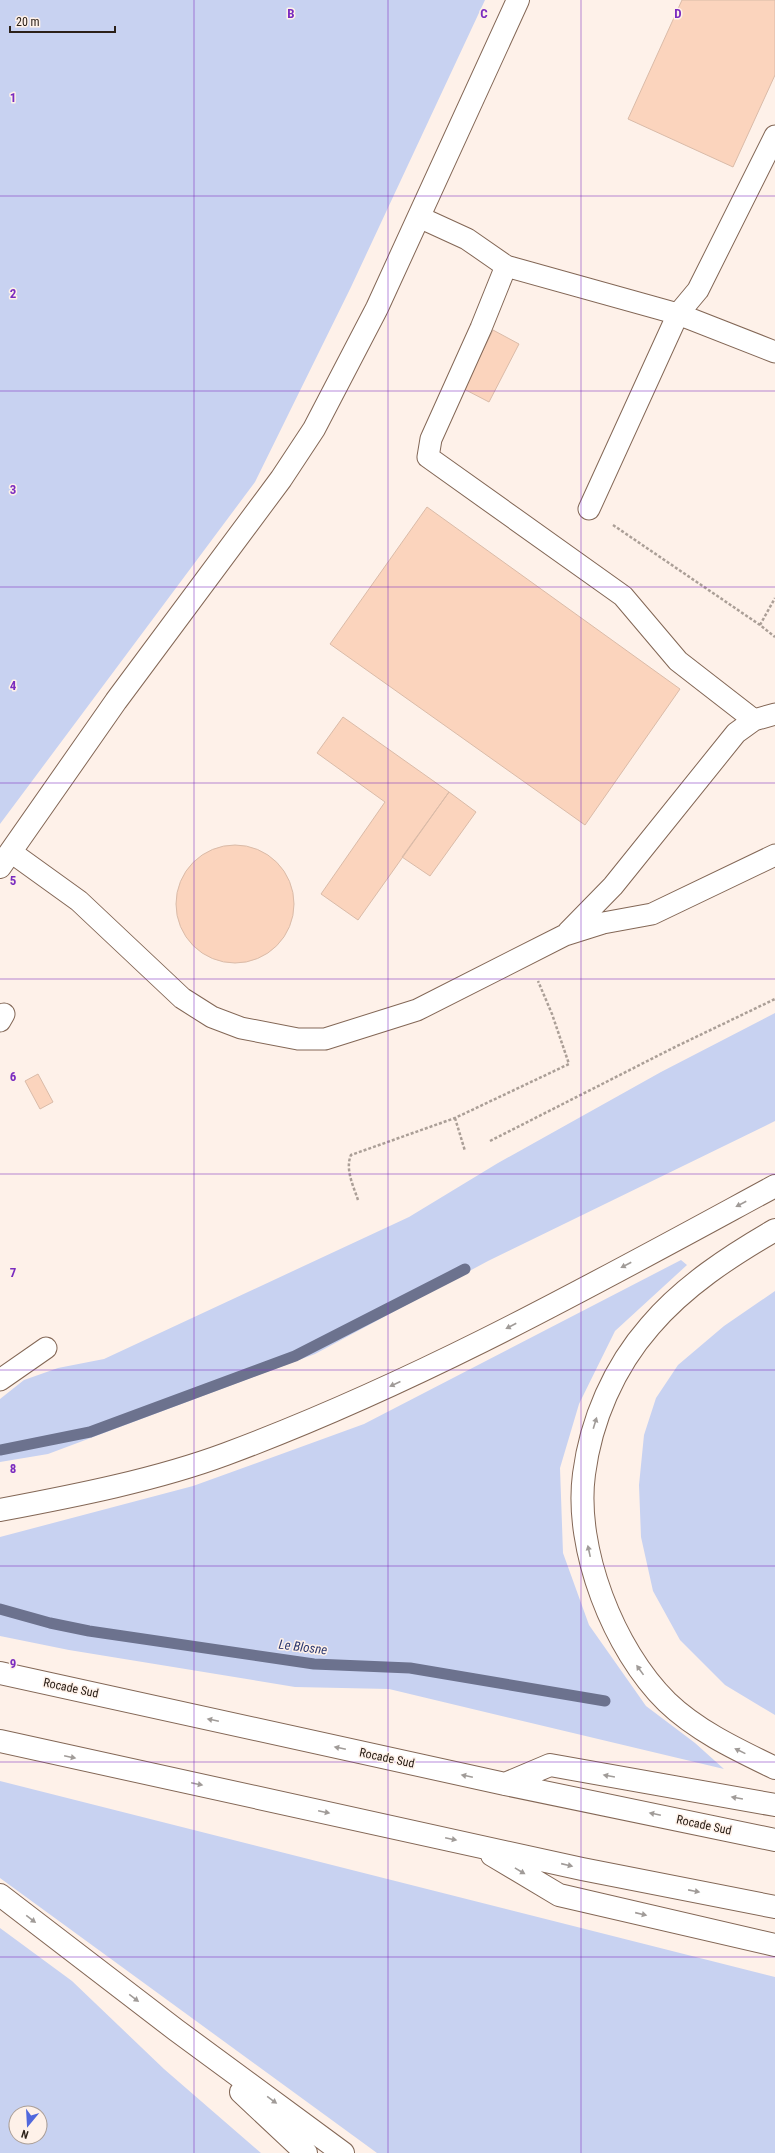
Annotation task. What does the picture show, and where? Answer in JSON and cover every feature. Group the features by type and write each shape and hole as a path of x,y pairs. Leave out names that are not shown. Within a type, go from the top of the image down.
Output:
{"main road":[{"path":"6,859 116,701 281,479 314,429 377,308 518,0"},
{"path":"0,1510 61,1499 144,1478 225,1455 355,1402 452,1357 775,1186"},
{"path":"775,1230 741,1250 708,1273 650,1325 629,1353 599,1409 590,1438 583,1476 583,1510 588,1546 596,1580 606,1608 625,1649 668,1703 692,1722 728,1745 775,1768"},
{"name":"Rocade Sud","path":"0,1673 505,1784 775,1840"},
{"path":"0,1742 474,1844 582,1869 775,1907"},
{"path":"505,1784 550,1765 775,1805"},
{"path":"474,1844 559,1895 775,1945"},
{"path":"0,1895 176,2030 343,2153"},
{"path":"176,2030 306,2153"}],"lane":[{"path":"589,509 678,314 698,290 775,136"},
{"path":"418,217 467,239 506,266 678,314 775,352"},
{"path":"506,266 481,328 431,439 428,458 622,596 678,661 754,720"},
{"path":"565,935 613,886 736,733 754,720 775,714"},
{"path":"6,859 79,901 182,998 212,1017 241,1028 268,1035 298,1039 325,1039 417,1010 565,935 603,923 652,914 775,855"},
{"path":"0,1380 46,1348"}],"path":[{"path":"589,509 775,636"},
{"path":"760,625 775,598"},
{"path":"358,1200 349,1170 348,1162 351,1155 455,1118 570,1064 528,954"},
{"path":"490,1141 673,1048 775,999"},
{"path":"455,1118 465,1151"}],"shaded area":[{"path":"0,0 485,0 351,287 255,482 0,824"},
{"path":"775,1013 775,1121 488,1261 315,1354 48,1454 0,1462 0,1399 24,1380 58,1368 104,1359 409,1217 498,1163 661,1072"},
{"path":"681,1260 687,1265 615,1331 579,1404 560,1468 563,1553 589,1625 646,1706 695,1743 724,1769 389,1689 295,1687 69,1650 0,1636 0,1537 193,1486 364,1424"},
{"path":"775,1291 775,1715 725,1685 680,1640 653,1591 641,1537 639,1485 644,1435 656,1398 678,1365 724,1326"},
{"path":"0,1781 775,1977 775,2153 377,2153 0,1878"},
{"path":"0,1928 72,1981 164,2069 261,2153 0,2153"}],"building":[{"path":"682,0 775,0 775,75 733,167 628,119"},
{"path":"493,330 519,344 489,402 464,389"},
{"path":"427,507 680,689 585,825 330,644"},
{"path":"343,717 449,792 358,920 321,894 385,802 317,753"},
{"path":"449,792 476,812 430,876 402,857"},
{"path":"235,845 258,849 277,862 290,881 294,904 290,927 277,946 258,959 235,963 212,959 193,946 180,927 176,904 180,881 193,862 212,849"},
{"path":"38,1074 53,1102 40,1109 25,1081"}],"waterway":[{"path":"0,1450 90,1432 295,1356 465,1269"},
{"name":"Le Blosne","path":"0,1609 50,1623 89,1631 314,1664 410,1668 605,1701"}]}
